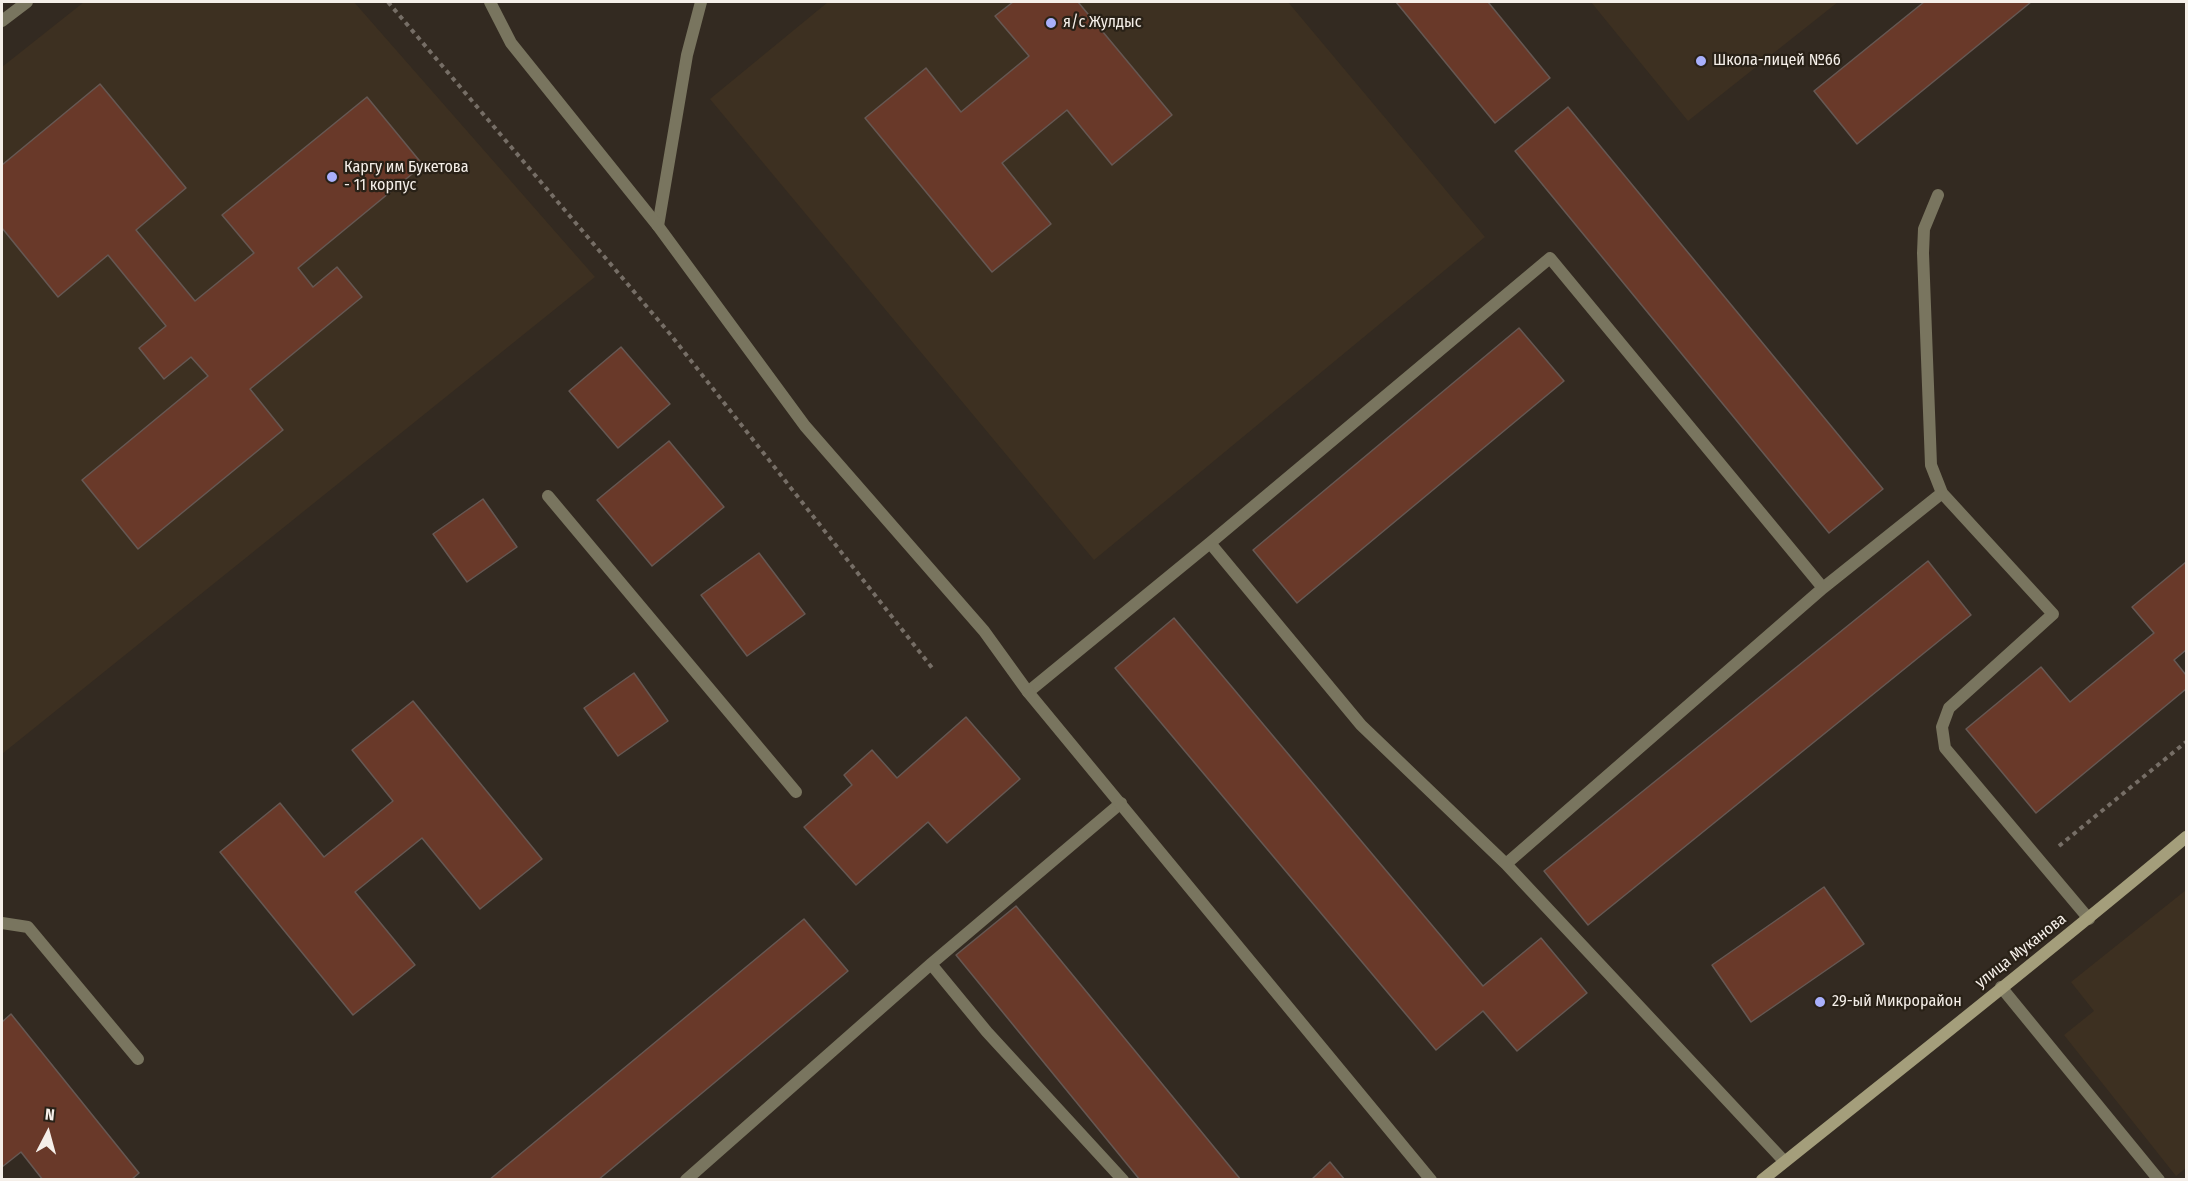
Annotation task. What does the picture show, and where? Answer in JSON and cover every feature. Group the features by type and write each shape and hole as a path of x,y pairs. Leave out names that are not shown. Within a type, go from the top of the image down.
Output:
{"main road":[{"name":"улица Муканова","path":"1762,1179 2001,987 2089,920 2187,837"}],"street":[{"path":"2,21 27,2"},
{"path":"490,2 511,43 658,226 805,426 984,631 1028,692 1431,1179"},
{"path":"658,226 687,55 701,2"},
{"path":"1938,195 1924,229 1923,254 1931,465 1941,493 2053,614 1949,708 1942,727 1945,748 2089,920"},
{"path":"1028,692 1550,258 1823,588"},
{"path":"1506,864 1823,588 1941,493"},
{"path":"548,496 796,792"},
{"path":"1210,543 1361,725 1506,864 1784,1161"},
{"path":"686,1179 931,964 1121,803"},
{"path":"2,923 28,927 138,1059"},
{"path":"931,964 987,1032 1123,1179"},
{"path":"2001,987 2159,1179"}],"path":[{"path":"388,2 670,334 933,669"},
{"path":"2040,862 2187,742"}],"shaded area":[{"path":"84,2 354,2 595,277 2,754 2,67"},
{"path":"828,2 1288,2 1485,237 1094,560 710,99"},
{"name":"Школа-лицей №66","path":"1591,2 1838,2 1688,121"},
{"path":"2186,890 2186,1168 2176,1176 2064,1035 2094,1011 2071,982"}],"building":[{"path":"1013,2 1078,2 1172,115 1112,165 1067,110 1002,163 1051,224 992,272 865,118 926,68 961,112 1029,56 995,16"},
{"path":"1396,2 1488,2 1550,78 1495,123"},
{"path":"1924,2 2031,2 1857,144 1814,91"},
{"path":"100,84 186,188 136,230 195,301 254,253 222,215 367,97 423,165 298,268 313,287 337,267 362,297 250,389 283,430 138,549 82,480 208,376 191,357 164,379 139,348 166,326 108,255 58,297 2,228 2,165"},
{"path":"1568,107 1883,489 1829,533 1515,151"},
{"path":"1519,328 1564,381 1297,603 1253,550"},
{"path":"621,347 670,404 618,448 569,391"},
{"path":"669,441 724,507 652,566 597,500"},
{"path":"483,499 517,547 467,582 433,534"},
{"path":"759,553 805,614 747,656 701,595"},
{"path":"1928,561 1971,615 1588,925 1544,871"},
{"path":"2186,562 2186,650 2174,660 2186,675 2186,689 2036,813 1966,729 2041,667 2070,702 2154,633 2132,607"},
{"path":"1174,618 1483,986 1541,938 1587,993 1517,1051 1483,1011 1436,1050 1115,668"},
{"path":"634,673 668,721 618,756 584,708"},
{"path":"413,701 542,859 480,909 422,838 355,892 415,965 353,1015 220,852 280,803 324,857 393,801 352,750"},
{"path":"966,717 1020,779 947,843 928,822 856,885 804,827 852,785 844,775 872,750 897,778"},
{"path":"1824,887 1864,944 1751,1022 1712,965"},
{"path":"1016,906 1241,1180 1140,1180 956,955"},
{"path":"804,919 848,971 598,1180 489,1180"},
{"path":"11,1014 139,1173 131,1180 43,1180 21,1152 2,1167 2,1022"},
{"path":"1330,1162 1345,1180 1311,1180"}],"place":[{"name":"я/c Жулдыс","path":"1051,23"},
{"name":"Школа-лицей №66","path":"1701,61"},
{"name":"Каргу им Букетова - 11 корпус","path":"332,177"},
{"name":"29-ый Микрорайон","path":"1820,1002"}]}
